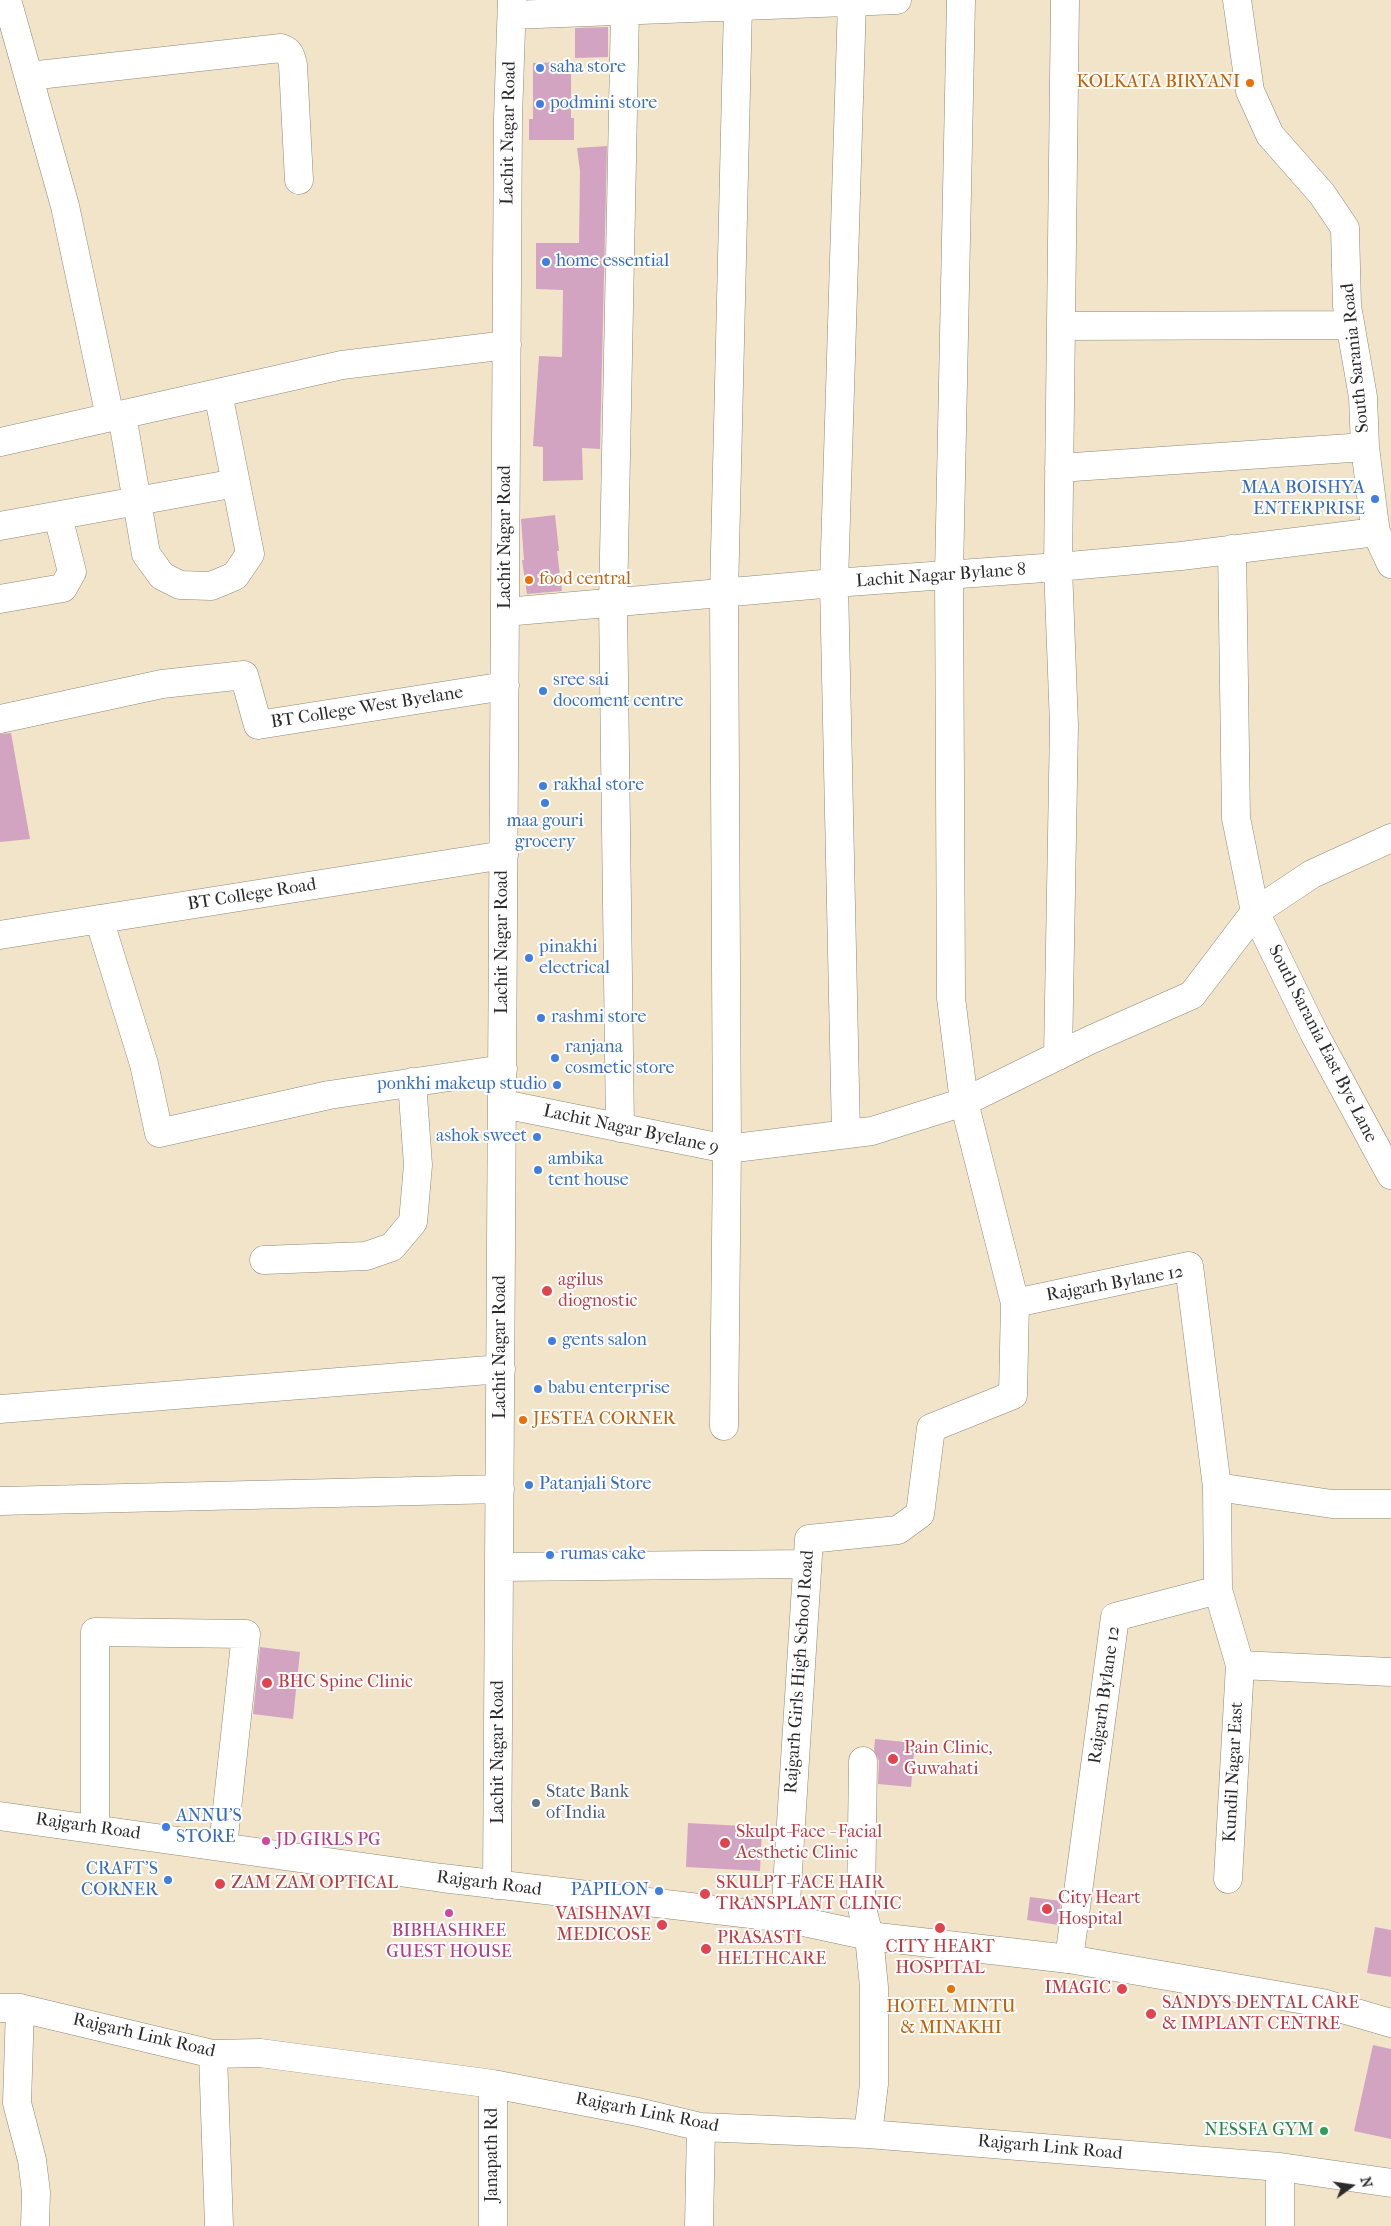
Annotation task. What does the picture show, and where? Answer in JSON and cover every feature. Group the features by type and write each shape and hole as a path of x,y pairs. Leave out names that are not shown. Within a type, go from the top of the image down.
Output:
{"street":[{"path":"7,0 65,206 137,503 146,554 162,576 180,585 211,586 235,576 250,554 218,393"},
{"path":"512,7 625,10 896,0"},
{"path":"961,0 949,574 951,998 964,1102 1015,1303"},
{"path":"1058,1056 1064,725 1058,567 1065,0"},
{"name":"South Sarania Road","path":"1237,0 1250,91 1270,135 1322,194 1345,228 1347,306 1363,397 1366,447 1380,523 1391,564"},
{"path":"846,1134 834,584 852,2"},
{"path":"724,1426 727,1149 724,594 738,6"},
{"name":"Lachit Nagar Road","path":"497,1885 508,118 512,7"},
{"path":"620,1128 613,604 625,10"},
{"path":"29,76 281,48 286,49 291,55 293,65 299,180"},
{"path":"1061,326 1350,325"},
{"path":"0,442 342,365 507,345"},
{"path":"1060,468 1366,447"},
{"path":"0,526 137,503 236,483"},
{"path":"0,599 63,588 72,572 58,516"},
{"name":"Lachit Nagar Bylane 8","path":"505,612 949,574 1058,567 1232,549 1380,523"},
{"name":"South Sarania East Bye Lane","path":"1232,549 1236,818 1255,912 1314,1033 1391,1176"},
{"name":"BT College West Byelane","path":"0,719 162,684 244,675 258,725 505,686"},
{"path":"964,1102 1058,1056 1192,995 1255,912 1312,874 1391,838"},
{"name":"BT College Road","path":"0,935 504,855"},
{"path":"99,919 144,1064 159,1133 329,1095 503,1069"},
{"path":"264,1260 366,1256 392,1247 413,1222 418,1165 412,1082"},
{"name":"Lachit Nagar Byelane 9","path":"503,1104 727,1149 872,1131 964,1102"},
{"name":"Rajgarh Bylane 12","path":"1015,1303 1189,1266 1217,1487 1218,1590 1115,1617 1068,1959"},
{"name":"Rajgarh Girls High School Road","path":"785,1918 809,1539 898,1530 920,1514 930,1428 1013,1395 1015,1303"},
{"path":"0,1409 501,1369"},
{"path":"1217,1487 1332,1504 1391,1504"},
{"path":"0,1501 500,1489"},
{"path":"500,1567 807,1564"},
{"name":"Kundil Nagar East","path":"1218,1590 1240,1665 1228,1879"},
{"path":"95,1828 95,1632 246,1634 223,1846"},
{"path":"1240,1665 1391,1672"},
{"path":"863,1761 861,1904 868,1936 874,1987 874,2084 868,2134"},
{"name":"Rajgarh Road","path":"0,1816 497,1885 785,1918 868,1936 1068,1959 1322,2004 1391,2023"},
{"path":"10,2008 18,2102 32,2160 36,2192 35,2226"},
{"name":"Rajgarh Link Road","path":"10,2008 213,2054 260,2053 493,2084 638,2112 701,2127 868,2134 1280,2167 1391,2183"},
{"path":"213,2054 219,2226"},
{"name":"Janapath Rd","path":"493,2084 494,2226"},
{"path":"700,2226 701,2127"},
{"path":"1280,2167 1280,2226"}],"building":[{"path":"608,27 608,57 575,58 575,28"},
{"path":"571,62 571,118 574,118 574,140 529,140 529,119 533,119 533,63"},
{"path":"607,146 600,449 582,448 583,480 543,481 543,447 533,446 539,356 562,357 563,290 536,289 536,243 579,243 580,171 577,148"},
{"path":"555,515 562,591 527,594 522,560 524,560 521,519"},
{"path":"11,733 30,839 0,842 0,734"},
{"path":"260,1647 300,1652 293,1719 253,1714"},
{"path":"875,1739 915,1743 911,1787 878,1784 879,1761 874,1751"},
{"path":"688,1823 762,1827 760,1871 686,1867"},
{"path":"1030,1897 1061,1901 1058,1925 1027,1920"},
{"path":"1375,1927 1391,1930 1391,1977 1367,1973"},
{"path":"1373,2045 1391,2049 1391,2139 1354,2131"}],"place":[{"name":"saha store","path":"540,68"},
{"name":"KOLKATA BIRYANI","path":"1250,83"},
{"name":"podmini store","path":"540,104"},
{"name":"home essential","path":"546,262"},
{"name":"MAA BOISHYA ENTERPRISE","path":"1375,499"},
{"name":"food central","path":"529,580"},
{"name":"sree sai docoment centre","path":"543,691"},
{"name":"rakhal store","path":"543,786"},
{"name":"maa gouri grocery","path":"545,803"},
{"name":"pinakhi electrical","path":"529,958"},
{"name":"rashmi store","path":"541,1018"},
{"name":"ranjana cosmetic store","path":"555,1058"},
{"name":"ponkhi makeup studio","path":"557,1085"},
{"name":"ashok sweet","path":"537,1137"},
{"name":"ambika tent house","path":"538,1170"},
{"name":"agilus diognostic","path":"547,1291"},
{"name":"gents salon","path":"552,1341"},
{"name":"babu enterprise","path":"538,1389"},
{"name":"JESTEA CORNER","path":"523,1420"},
{"name":"Patanjali Store","path":"529,1485"},
{"name":"rumas cake","path":"550,1555"},
{"name":"BHC Spine Clinic","path":"267,1683"},
{"name":"Pain Clinic, Guwahati","path":"893,1759"},
{"name":"State Bank of India","path":"536,1803"},
{"name":"ANNU'S STORE","path":"166,1827"},
{"name":"JD GIRLS PG","path":"266,1841"},
{"name":"Skulpt-Face - Facial Aesthetic Clinic","path":"725,1843"},
{"name":"CRAFT'S CORNER","path":"168,1880"},
{"name":"ZAM ZAM OPTICAL","path":"220,1884"},
{"name":"PAPILON","path":"659,1891"},
{"name":"SKULPT-FACE HAIR TRANSPLANT CLINIC","path":"705,1894"},
{"name":"City Heart Hospital","path":"1047,1909"},
{"name":"BIBHASHREE GUEST HOUSE","path":"449,1913"},
{"name":"VAISHNAVI MEDICOSE","path":"662,1925"},
{"name":"CITY HEART HOSPITAL","path":"940,1928"},
{"name":"PRASASTI HELTHCARE","path":"706,1949"},
{"name":"HOTEL MINTU & MINAKHI","path":"951,1989"},
{"name":"IMAGIC","path":"1122,1989"},
{"name":"SANDYS DENTAL CARE & IMPLANT CENTRE","path":"1151,2014"},
{"name":"NESSFA GYM","path":"1324,2131"}]}
